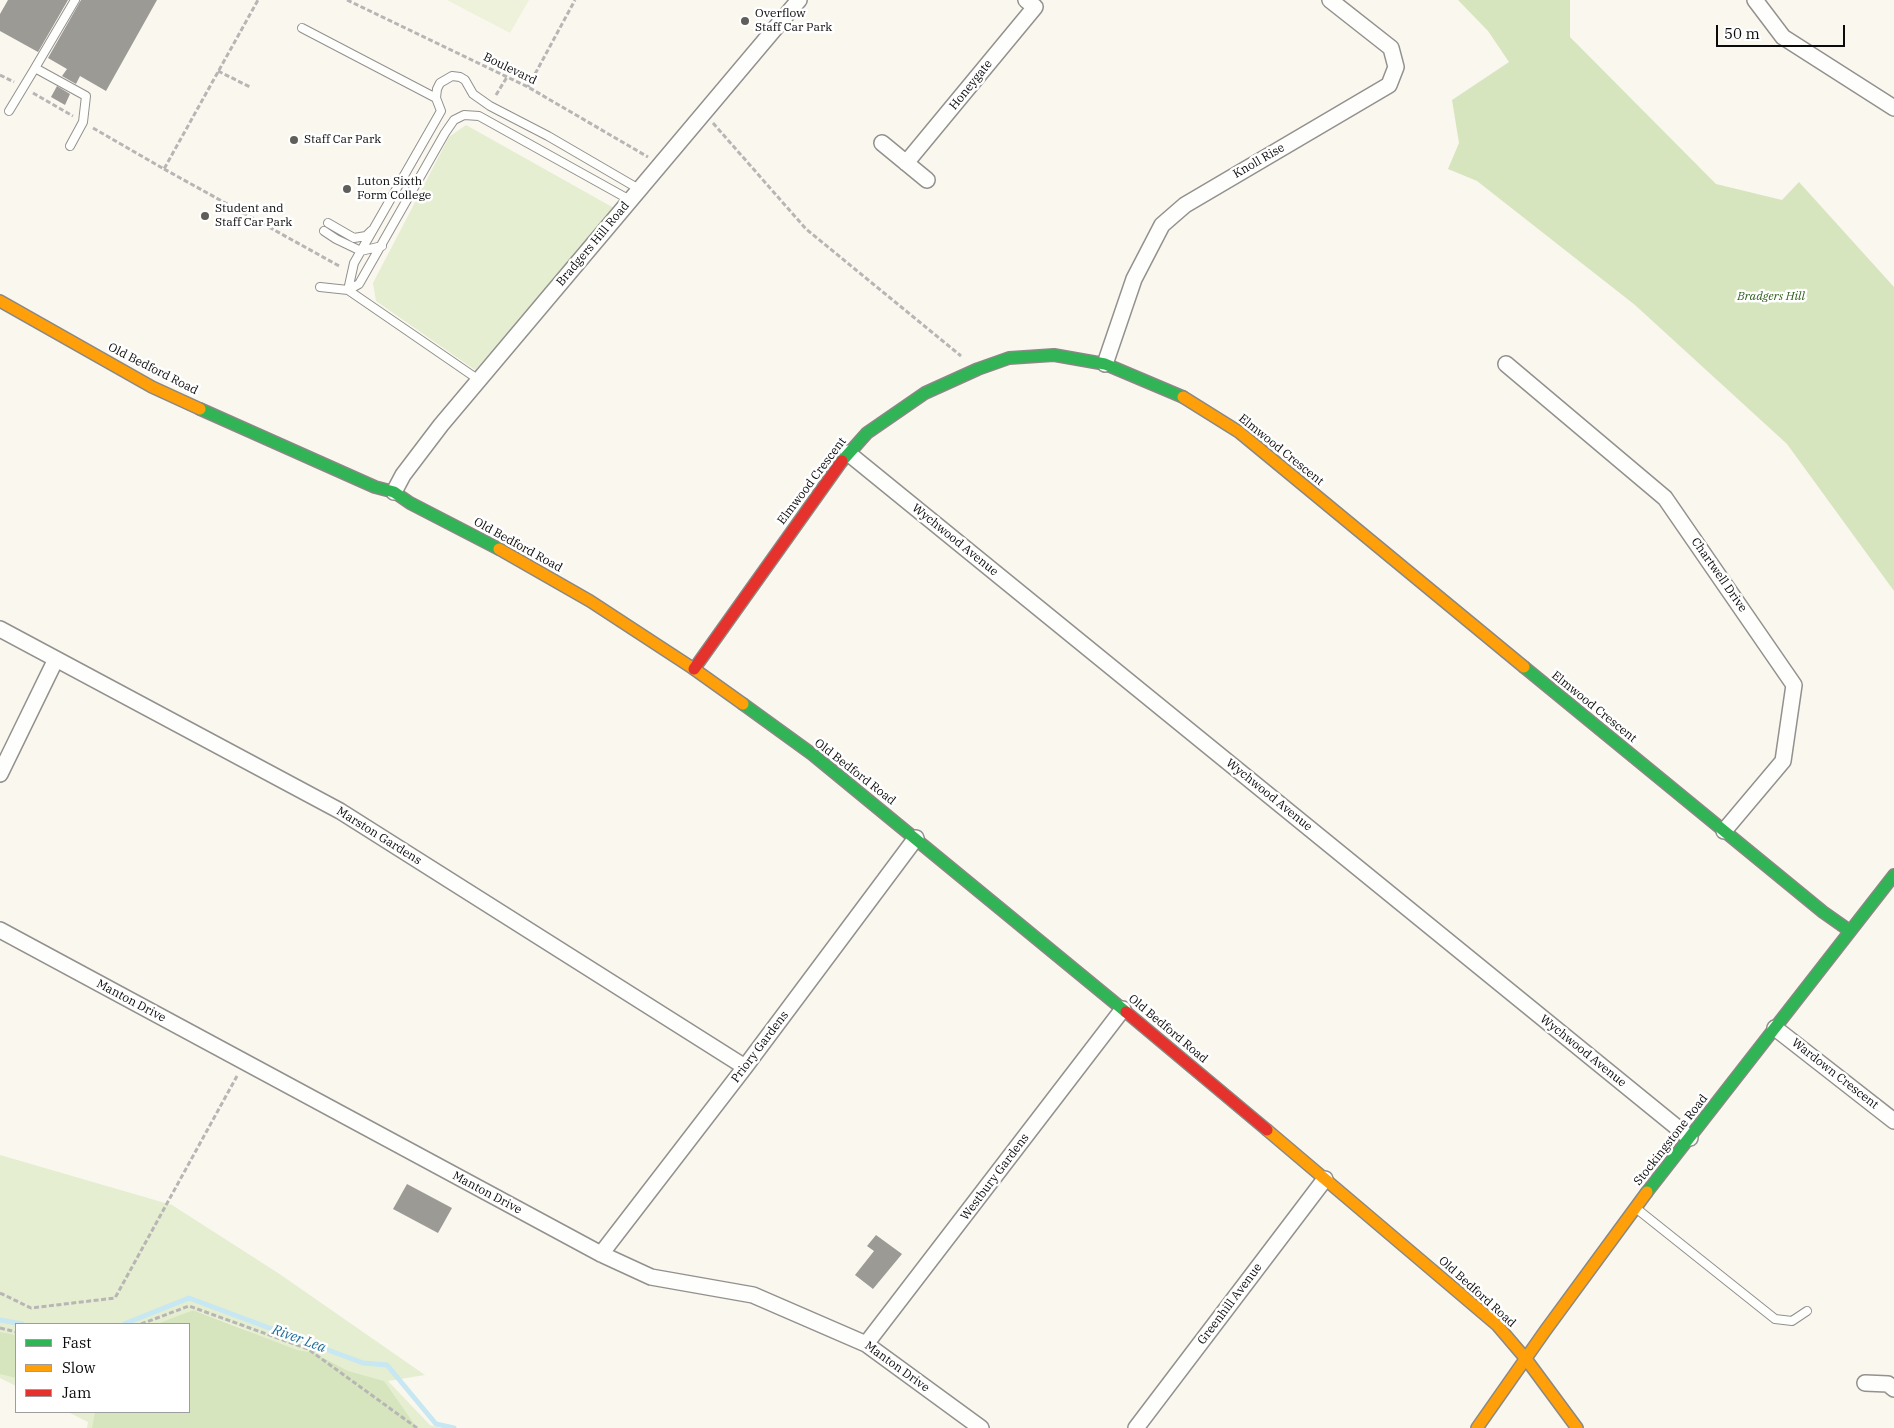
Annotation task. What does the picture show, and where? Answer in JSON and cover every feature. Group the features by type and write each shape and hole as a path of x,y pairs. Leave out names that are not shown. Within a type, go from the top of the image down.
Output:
{"street":[{"name":"Bradgers Hill Road","path":"394,492 403,475 441,425 799,0"},
{"name":"Knoll Rise","path":"1105,364 1134,278 1162,225 1185,205 1389,85 1396,67 1391,48 1330,0"},
{"path":"1755,0 1783,37 1894,108"},
{"name":"Honeygate","path":"906,163 1034,2"},
{"path":"882,143 927,180"},
{"name":"Old Bedford Road","path":"0,301 152,387 375,487 394,492 410,503 534,568 694,669 812,754 916,838 1123,1009 1497,1325 1526,1358 1577,1428"},
{"name":"Elmwood Crescent","path":"694,669 848,453 867,433 925,393 978,369 1009,358 1054,355 1105,364 1180,395 1239,432 1724,832 1823,912 1850,931"},
{"name":"Chartwell Drive","path":"1506,364 1665,498 1794,685 1783,760 1724,832"},
{"name":"Wychwood Avenue","path":"848,453 1690,1138"},
{"name":"Marston Gardens","path":"0,629 340,811 745,1067"},
{"path":"0,774 56,659"},
{"name":"Priory Gardens","path":"601,1254 745,1067 916,838"},
{"name":"Stockingstone Road","path":"1477,1428 1636,1207 1894,875"},
{"name":"Manton Drive","path":"0,930 601,1254 651,1277 752,1295 866,1344 981,1428"},
{"name":"Westbury Gardens","path":"866,1344 1123,1009"},
{"name":"Wardown Crescent","path":"1775,1028 1894,1121"},
{"name":"Greenhill Avenue","path":"1136,1428 1325,1179"},
{"path":"1865,1383 1888,1384 1894,1389"}],"lane":[{"path":"9,111 75,0"},
{"path":"302,28 436,98"},
{"path":"35,68 86,96 83,122 70,146"},
{"path":"348,290 354,263 441,111 436,98 437,89 440,83 452,76 465,80 473,94 490,106 548,136 634,195"},
{"path":"348,290 359,284 367,272 445,133 454,120 464,115 479,116 634,195"},
{"path":"374,228 366,236 354,238 326,227 336,239 361,251 382,246"},
{"path":"320,287 348,290 479,380"},
{"path":"1636,1207 1774,1318 1792,1321 1807,1312"}],"path":[{"path":"164,168 258,0"},
{"name":"Boulevard","path":"348,0 528,87 660,164"},
{"path":"528,87 575,0"},
{"path":"218,71 250,87"},
{"path":"0,74 341,268"},
{"path":"496,95 507,77"},
{"path":"704,113 806,229 978,369"},
{"path":"0,1293 31,1308 115,1298 245,1062"},
{"path":"144,1323 189,1306 308,1348 417,1428"},
{"path":"0,1328 15,1332"}],"green space":[{"path":"447,0 529,0 510,33"},
{"name":"Bradgers Hill","path":"1458,0 1570,0 1570,37 1716,184 1782,200 1799,182 1894,287 1894,591 1787,444 1635,305 1477,181 1448,169 1459,143 1452,100 1509,62 1488,31"},
{"path":"466,125 614,208 475,370 376,301 373,283 449,137"},
{"path":"0,1155 172,1205 278,1273 425,1375 388,1381 430,1425 440,1428 87,1428 88,1422 70,1413 190,1413 189,1323 192,1313 255,1333 193,1310 161,1323 15,1323 15,1386 0,1378"},
{"path":"193,1310 297,1350 314,1353 348,1371 384,1381 417,1428 92,1428 95,1413 190,1413 190,1323 160,1323"},
{"path":"0,1332 15,1335 15,1378 0,1374"}],"building":[{"path":"8,0 68,0 38,52 0,31 0,14"},
{"path":"81,0 157,0 106,91 80,76 76,84 62,76 67,69 48,58"},
{"path":"57,86 70,94 65,105 51,97"},
{"path":"407,1184 452,1208 438,1233 393,1209"},
{"path":"876,1235 902,1254 873,1289 855,1275 874,1251 867,1246"}],"waterway":[{"name":"River Lea","path":"126,1323 189,1298 363,1363 387,1365 436,1424 454,1428"},
{"name":"River Lea","path":"0,1320 16,1323"}],"traffic: fast":[{"path":"842,461 867,433 925,393 978,369 1009,358 1054,355 1105,364 1183,397"},
{"path":"200,409 375,487 394,492 410,503 499,549"},
{"path":"1524,667 1823,912 1850,931"},
{"path":"743,704 812,754 1126,1012"},
{"path":"1647,1192 1894,875"}],"traffic: slow":[{"path":"0,301 152,387 200,409"},
{"path":"1183,397 1239,432 1524,667"},
{"path":"499,549 590,601 694,669 743,704"},
{"path":"1267,1130 1497,1325 1526,1359 1577,1428"},
{"path":"1477,1428 1545,1331 1647,1192"}],"traffic: jam":[{"path":"694,669 842,461"},
{"path":"1126,1012 1267,1130"}],"place":[{"name":"Overflow Staff Car Park","path":"745,21"},
{"name":"Staff Car Park","path":"294,140"},
{"name":"Luton Sixth Form College","path":"347,189"},
{"name":"Student and Staff Car Park","path":"205,216"}]}
